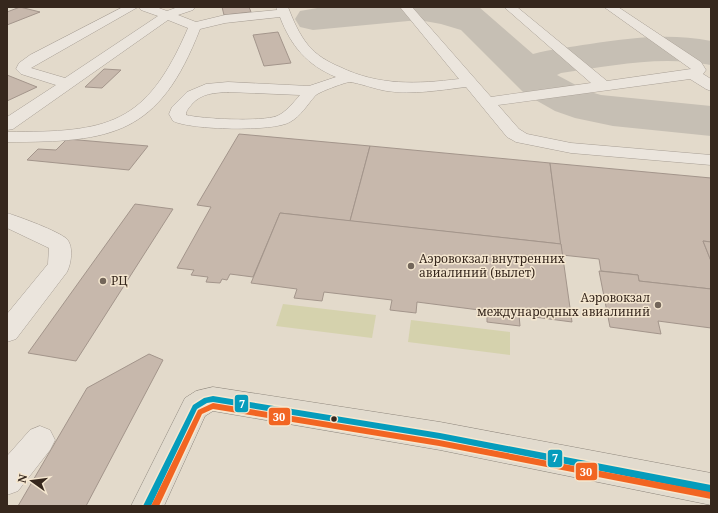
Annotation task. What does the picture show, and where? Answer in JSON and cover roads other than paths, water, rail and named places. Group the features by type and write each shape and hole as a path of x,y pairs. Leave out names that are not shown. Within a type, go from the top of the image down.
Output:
{"main road":[{"path":"147,506 189,416 195,407 206,400 214,399 448,437 711,489"}],"lane":[{"path":"69,84 26,71 24,66 35,58 132,7"},
{"path":"145,7 195,26 225,18 283,10 302,46 311,57 349,77 376,86 394,89 418,88 470,82"},
{"path":"7,125 69,84 166,16 189,7"},
{"path":"406,7 513,133 522,138 571,148 711,160"},
{"path":"510,7 603,86"},
{"path":"488,102 693,74 699,70 696,64 610,7"},
{"path":"7,137 38,137 92,132 110,127 131,118 148,104 163,88 188,45 195,26"},
{"path":"693,74 711,86"},
{"path":"312,91 300,106 284,119 274,122 255,124 193,121 183,120 179,118 177,114 178,110 192,95 206,89 228,87 312,91 349,77"},
{"path":"7,220 36,232 59,244 60,255 59,266 7,332"},
{"path":"7,480 40,440"}],"place":[{"name":"Аэровокзал внутренних авиалиний (вылет)","path":"411,266"},
{"name":"РЦ","path":"103,281"},
{"name":"Аэровокзал международных авиалиний","path":"658,305"}]}
